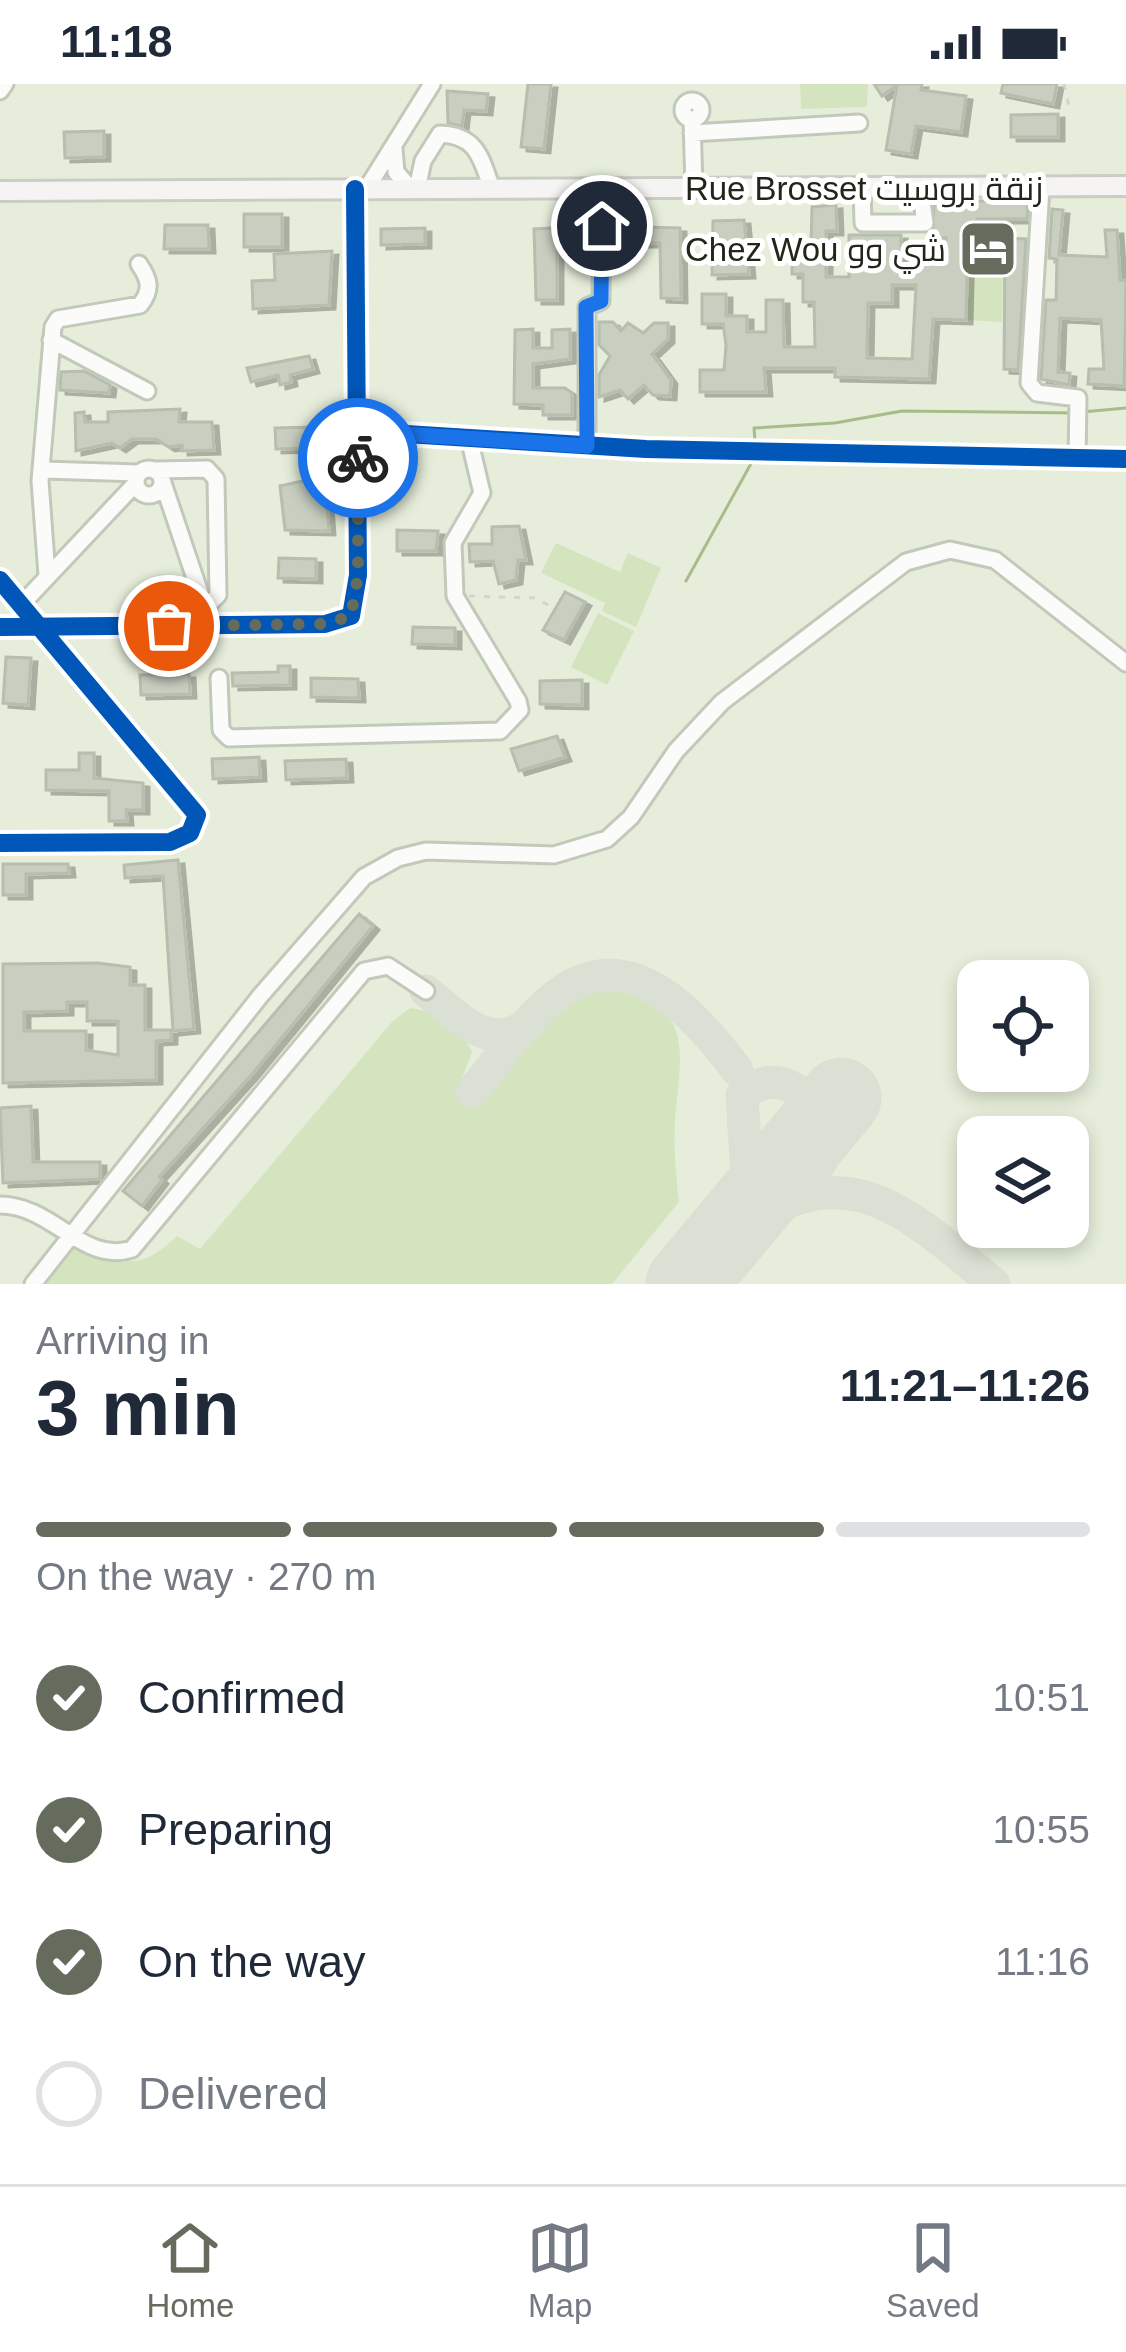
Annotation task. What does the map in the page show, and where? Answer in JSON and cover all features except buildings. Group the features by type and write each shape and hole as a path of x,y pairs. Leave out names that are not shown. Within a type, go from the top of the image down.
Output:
{"main road":[{"name":"Rue Brosset زنقة بروسيت","path":"0,190 1126,186"}],"street":[{"path":"0,627 325,624 351,616 358,575 361,189 432,84"},
{"path":"694,189 692,126 859,124"},
{"path":"394,146 396,172 414,189 434,139 454,134 476,146 492,189"},
{"path":"862,187 863,223 925,223 920,188"},
{"path":"1041,188 1028,382 1037,393 1075,396 1077,460"},
{"path":"587,446 586,307 601,301 602,190"},
{"path":"47,575 43,470 51,340 58,319 140,305 148,295 148,278 139,264"},
{"path":"51,340 148,391"},
{"path":"358,431 587,446 1126,459"},
{"path":"219,678 221,730 229,738 506,729 520,706 455,596 452,543 482,493 469,438"},
{"path":"43,470 148,477 207,469 216,479 218,595 212,602 202,599 148,477"},
{"path":"21,605 148,477"},
{"path":"33,1284 261,994 364,877 398,858 426,851 554,855 607,839 632,818 676,751 722,703 906,562 950,550 995,560 1126,663"},
{"path":"0,580 197,815 190,833 170,842 0,843"},
{"path":"0,1205 19,1205 48,1216 72,1237 112,1252 141,1244 364,971 388,966 426,991"}],"path":[{"path":"1064,84 1070,111"},
{"path":"455,596 535,598 552,607"}],"green space":[{"path":"800,84 868,84 867,107 801,109"},
{"path":"977,219 1004,219 1002,322 966,320 968,238 977,238"},
{"path":"556,543 620,572 628,553 661,568 636,627 602,611 605,603 541,573"},
{"path":"598,613 634,631 607,685 571,667"},
{"path":"613,984 637,993 668,1016 680,1062 675,1131 679,1202 612,1284 43,1284 77,1243 129,1261 151,1256 177,1236 200,1249 392,1022 410,1008 440,1017 461,1034 472,1052 461,1081 480,1100 555,1017"}],"waterway":[{"path":"1082,412 1126,408"},
{"path":"755,441 754,428 835,423 902,411 1073,413"},
{"path":"686,581 753,460"}],"taxiway":[{"path":"472,1092 545,1005 584,980 610,975 635,980 681,1007 737,1070"},
{"path":"426,991 487,1033 514,1032 529,1023"},
{"path":"763,1191 800,1182 819,1165 825,1142 820,1119 806,1098 787,1085 765,1083 742,1096 748,1191 717,1247 759,1216 796,1199 831,1193 863,1196 925,1229 994,1284"}],"runway":[{"path":"686,1284 841,1098"}],"cycle path":[{"path":"0,627 325,624 351,616 358,575 355,189"},
{"path":"358,431 646,449 1126,459"},
{"path":"0,580 197,815 190,833 170,842 0,843"}],"way so far":[{"path":"169,626 325,624 351,616 358,575 358,458"}],"place":[{"name":"Chez Wou شي وو","path":"988,249"}],"route":[{"path":"358,458 358,431 587,446 586,307 601,301 602,226"}]}
